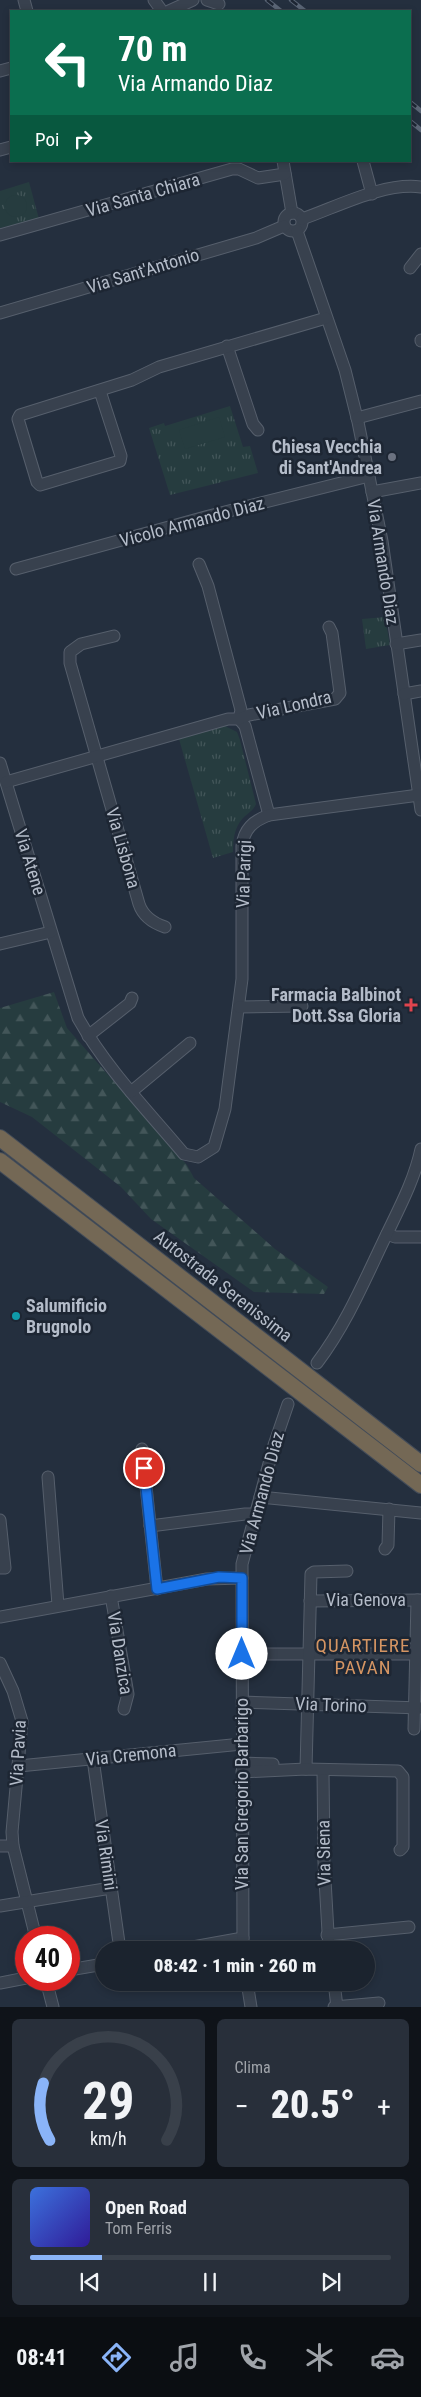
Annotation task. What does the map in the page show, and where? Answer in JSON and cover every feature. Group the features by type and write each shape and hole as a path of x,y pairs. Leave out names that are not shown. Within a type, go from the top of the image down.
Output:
{"highway":[{"name":"Autostrada Serenissima","path":"0,1138 421,1464"},
{"name":"Autostrada Serenissima","path":"0,1161 421,1486"}],"street":[{"path":"171,10 193,0"},
{"path":"207,0 219,5"},
{"path":"283,162 285,174 297,216 301,226 297,230 291,231 284,226 285,217 297,216 397,188 421,187"},
{"path":"364,162 372,194"},
{"name":"Via Santa Chiara","path":"0,235 232,169 239,169 258,178 285,174"},
{"name":"Via Sant'Antonio","path":"0,313 256,238 284,226"},
{"name":"Via Armando Diaz","path":"297,230 345,370 357,418 382,541 421,810"},
{"path":"410,268 421,254"},
{"path":"100,391 120,461 40,485 19,416 100,391 160,367 326,318"},
{"path":"227,346 253,424 258,430"},
{"path":"357,418 421,401"},
{"name":"Vicolo Armando Diaz","path":"16,569 173,526 369,476"},
{"path":"372,492 421,483"},
{"name":"Via Londra","path":"199,564 208,586 241,710 239,719"},
{"name":"Via Londra","path":"239,719 332,700 338,696 340,682 332,633 329,627"},
{"name":"Via Lisbona","path":"114,636 76,646 70,656 141,910 155,924 166,927"},
{"path":"396,644 421,640"},
{"path":"404,694 421,691"},
{"path":"6,782 221,720 239,719"},
{"name":"Via Londra","path":"239,719 245,726 269,815"},
{"name":"Via Atene","path":"0,763 74,1009 88,1036 131,1092 184,1154 194,1157 202,1156"},
{"name":"Via Parigi","path":"202,1156 214,1147 221,1125 239,1007 242,979 243,841 250,825 269,815 419,795"},
{"path":"0,944 52,932"},
{"path":"88,1036 130,1003 132,998"},
{"path":"239,1007 302,1006"},
{"path":"131,1092 190,1043"},
{"path":"317,1363 333,1342 352,1308 409,1186 421,1149"},
{"path":"386,1234 395,1237 421,1237"},
{"name":"Via Armando Diaz","path":"0,1617 219,1577 242,1578 245,1551 288,1404"},
{"path":"142,1449 157,1589"},
{"path":"48,1477 58,1605"},
{"path":"260,1497 421,1513"},
{"path":"385,1550 388,1545 388,1509"},
{"path":"150,1526 256,1514"},
{"path":"0,1520 5,1568 0,1568"},
{"name":"Via Genova","path":"306,1769 311,1574 314,1572 347,1571"},
{"name":"Via San Gregorio Barbarigo","path":"242,1578 243,1938"},
{"name":"Via Danzica","path":"111,1596 128,1694 124,1709"},
{"path":"414,1730 418,1707 419,1600"},
{"name":"Via Genova","path":"310,1601 419,1600"},
{"path":"242,1654 418,1654"},
{"name":"Via Pavia","path":"0,1664 20,1713 19,1766 12,1817 13,1846 33,1926"},
{"name":"Via Torino","path":"242,1702 418,1707"},
{"name":"Via Cremona","path":"19,1766 242,1744"},
{"name":"Via Rimini","path":"93,1759 119,1941"},
{"path":"242,1768 296,1764 306,1769 323,1771 395,1770 401,1772 403,1777 403,1847 400,1850"},
{"name":"Via Siena","path":"323,1771 324,1862 328,1941"},
{"path":"0,1846 13,1846"},
{"path":"0,1906 111,1888"},
{"path":"327,1934 409,1927"},
{"path":"226,1941 243,1938"},
{"path":"80,1968 95,1966"},
{"path":"0,1982 15,1980"},
{"path":"49,1991 53,2007"},
{"path":"248,1991 251,2007"},
{"path":"334,1991 335,2007 379,2003"}],"green space":[{"path":"29,182 39,219 0,228 0,191"},
{"path":"16,195 24,198 27,206 24,214 16,217 8,214 5,206 8,198"},
{"path":"230,406 243,447 250,446 258,473 170,495 149,428 164,423 165,426"},
{"path":"219,417 225,437 185,449 179,430"},
{"path":"385,617 390,645 366,649 362,619"},
{"path":"225,726 237,732 256,804 243,818 236,830 233,852 213,858 179,739"},
{"path":"54,992 67,1028 187,1165 194,1178 275,1249 328,1287 324,1294 254,1292 151,1219 121,1187 32,1117 0,1102 0,1008"}],"railway":[{"path":"267,0 280,10"},
{"path":"291,0 304,10"},
{"path":"411,103 421,111"},
{"path":"411,122 421,130"}],"place":[{"name":"Chiesa Vecchia di Sant'Andrea","path":"392,457"},
{"name":"Farmacia Balbinot Dott.Ssa Gloria","path":"411,1005"},
{"name":"Salumificio Brugnolo","path":"16,1316"}],"district":[{"name":"QUARTIERE PAVAN","path":"363,1656"}],"route":[{"path":"144,1468 157,1589 219,1577 242,1578 242,1654"}]}
